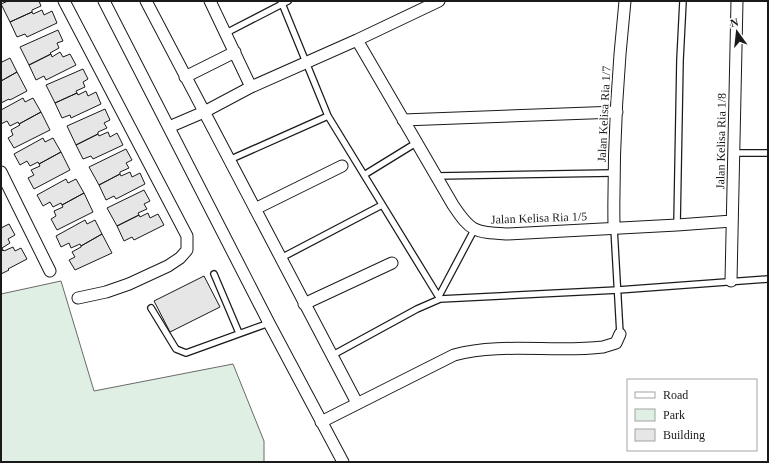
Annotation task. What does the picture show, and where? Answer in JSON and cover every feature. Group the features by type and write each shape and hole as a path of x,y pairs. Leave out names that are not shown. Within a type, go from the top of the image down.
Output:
{"street":[{"path":"64,1 187,236 187,250 180,258 168,266 129,284 106,292 78,298"},
{"path":"104,1 269,323 343,462"},
{"path":"146,1 357,403"},
{"path":"210,1 251,87"},
{"path":"169,127 204,112 251,87 357,40 439,1"},
{"name":"Jalan Kelisa Ria 1/7","path":"614,228 613,172 621,39 625,1"},
{"name":"Jalan Kelisa Ria 1/8","path":"731,281 737,1"},
{"name":"Jalan Kelisa Ria 1/5","path":"357,40 435,176 464,220 474,230 488,233 507,234 732,221"},
{"path":"186,77 235,52"},
{"path":"403,120 617,112"},
{"path":"255,209 342,166"},
{"path":"1,172 50,271"},
{"path":"304,304 392,263"},
{"path":"321,422 454,355 490,350 598,348 616,343 620,334"}],"lane":[{"path":"677,225 680,60 683,1"},
{"path":"226,33 284,2 306,63 328,116 382,205 413,252 439,297"},
{"path":"229,160 328,116"},
{"path":"364,175 416,143"},
{"path":"734,153 768,154"},
{"path":"435,176 613,172"},
{"path":"281,258 382,205"},
{"path":"614,228 620,334"},
{"path":"439,297 474,230"},
{"path":"214,274 239,333"},
{"path":"332,356 439,297 618,290 768,279"},
{"path":"151,308 176,350 186,353 269,323"}],"green space":[{"path":"61,281 94,391 233,364 264,441 264,462 1,462 1,294"}],"building":[{"path":"8,1 39,1 41,6 32,10 32,12 10,22 1,4"},
{"path":"42,10 44,15 52,11 57,23 27,37 25,34 17,37 10,22 32,12 33,14"},
{"path":"58,30 63,41 57,43 59,48 50,53 51,54 29,65 20,47"},
{"path":"60,52 63,57 70,54 76,65 46,80 44,76 36,80 29,65 51,54 52,57"},
{"path":"10,58 17,72 1,81 1,60 2,62"},
{"path":"83,69 88,79 83,82 85,87 76,91 77,93 55,103 46,85"},
{"path":"17,72 27,91 1,103 1,81"},
{"path":"86,91 88,96 96,92 101,104 71,118 70,115 62,118 55,103 77,93 78,95"},
{"path":"23,98 25,102 33,98 41,112 19,124 18,122 10,126 7,121 1,124 1,110"},
{"path":"105,109 110,120 104,123 107,128 76,145 67,126"},
{"path":"41,112 50,130 14,148 8,138 13,135 11,130"},
{"path":"108,132 110,137 117,133 123,145 93,159 91,156 83,159 76,145 98,134 99,136"},
{"path":"43,138 45,142 53,138 61,152 39,164 38,162 30,166 27,161 20,165 14,154"},
{"path":"126,149 132,160 126,163 129,168 99,185 89,167"},
{"path":"61,152 70,170 34,189 28,178 34,175 31,170 40,166 39,164"},
{"path":"130,172 132,177 140,173 145,184 116,199 114,196 106,200 99,185 120,174 121,176"},
{"path":"66,179 68,183 76,179 84,193 62,205 61,203 53,207 50,202 43,206 37,195"},
{"path":"144,190 150,201 144,204 147,209 138,213 139,215 117,226 107,208"},
{"path":"84,193 93,212 57,230 51,219 56,216 54,211 63,207 62,205"},
{"path":"148,213 150,218 158,214 164,225 134,240 132,237 124,241 117,226 139,215 140,217"},
{"path":"85,220 87,224 95,220 102,234 81,246 80,244 71,248 69,243 61,247 56,236"},
{"path":"9,224 15,235 8,239 10,243 2,248 3,250 1,251 1,228"},
{"path":"102,234 112,253 75,270 69,260 75,257 72,252"},
{"path":"13,247 15,251 21,248 27,259 1,274 1,251"},
{"path":"204,276 220,307 170,332 154,301"}]}
